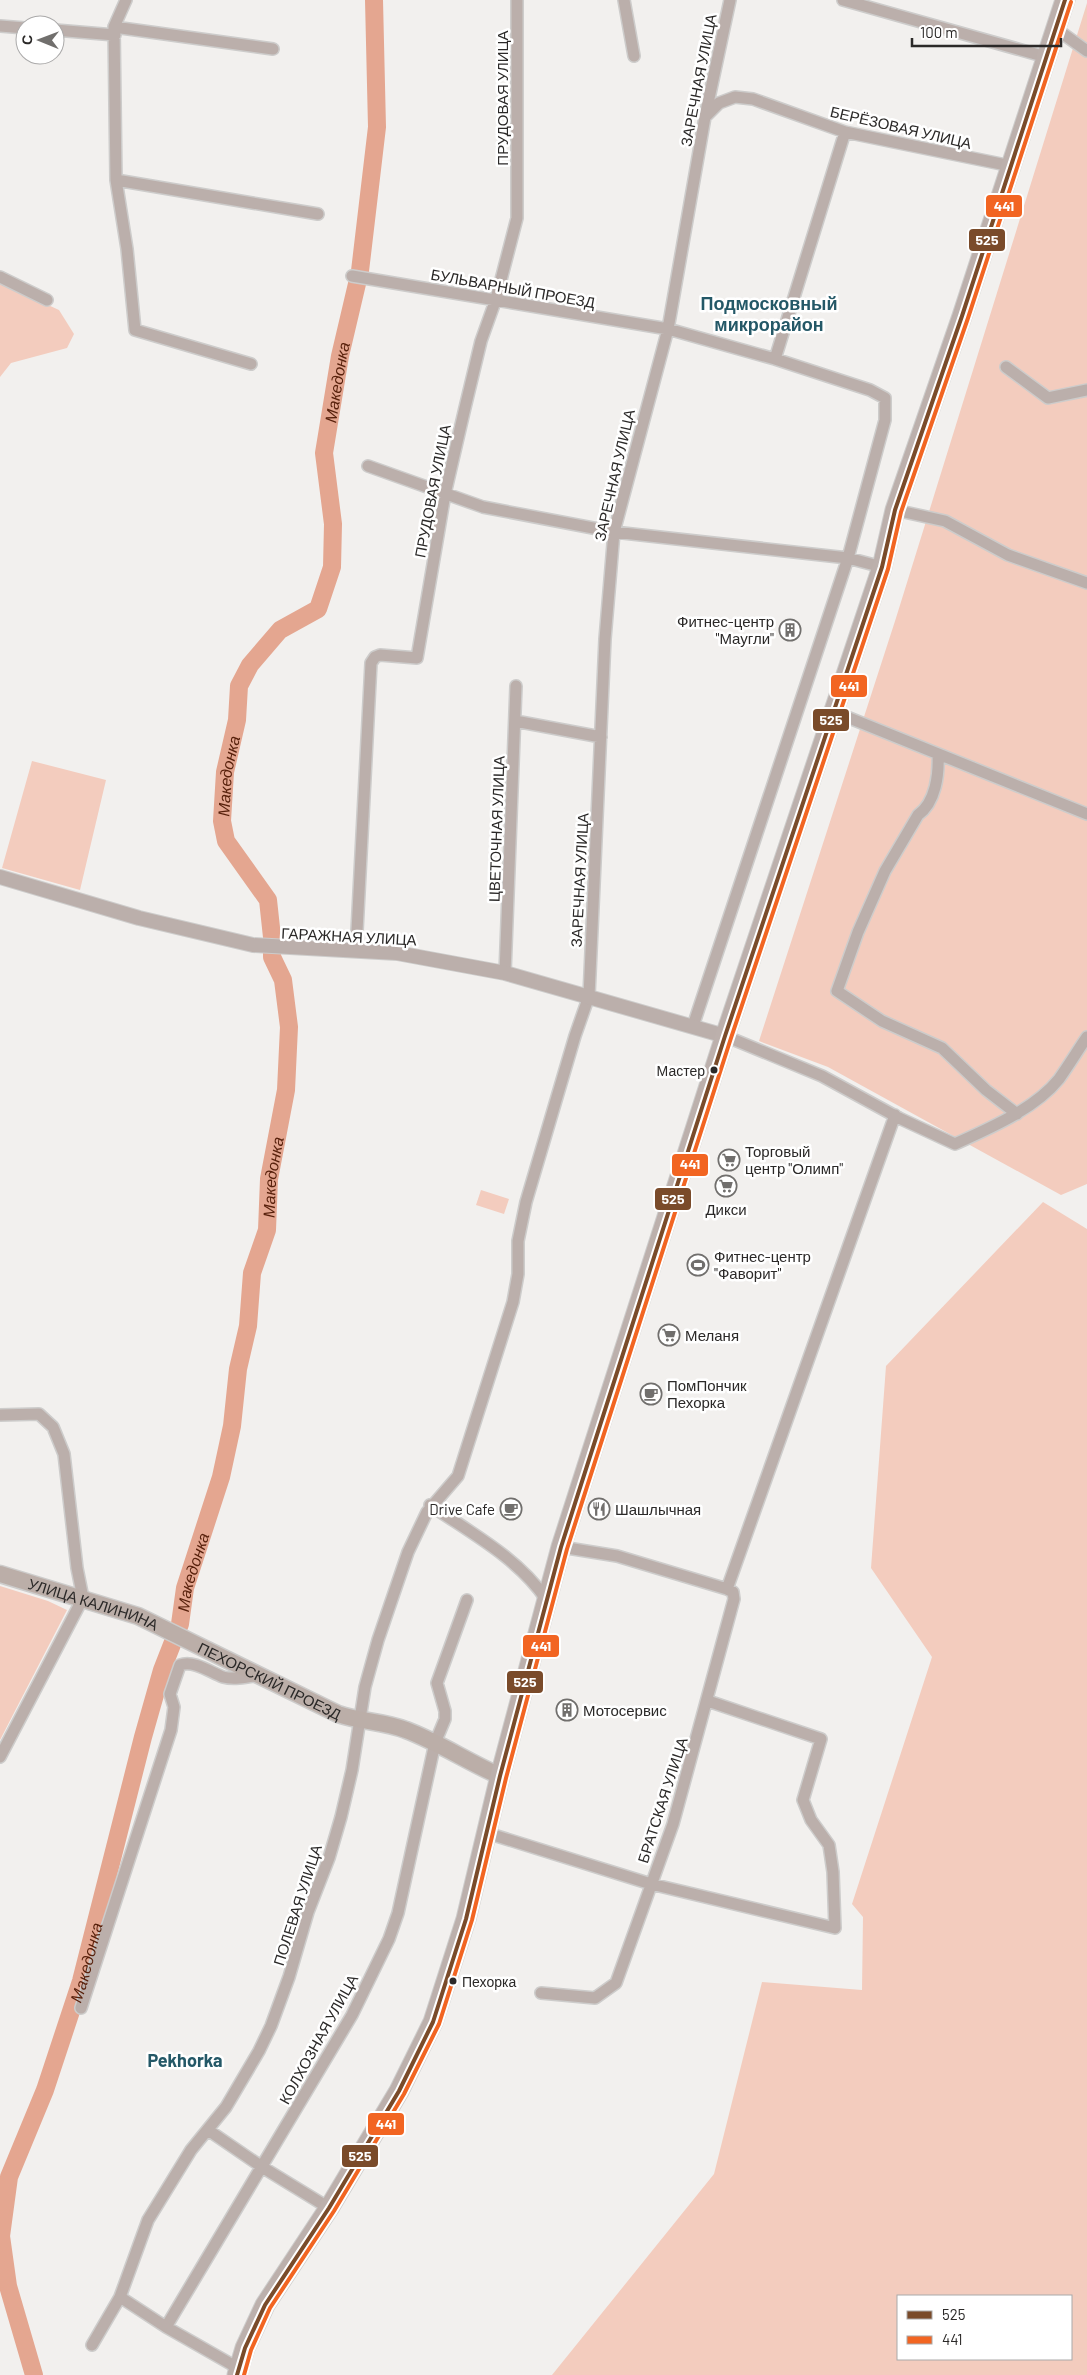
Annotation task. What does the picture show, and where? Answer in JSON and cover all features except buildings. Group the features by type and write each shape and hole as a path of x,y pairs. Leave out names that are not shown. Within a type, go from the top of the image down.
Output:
{"main road":[{"path":"238,2372 245,2348 265,2305 329,2208 400,2091 433,2022 466,1919 500,1776 561,1547 725,1036 832,711 882,567 895,510 962,316 1065,0"},
{"name":"УЛИЦА КАЛИНИНА","path":"0,1574 138,1616 176,1634"},
{"name":"ПЕХОРСКИЙ ПРОЕЗД","path":"176,1634 338,1714 358,1721 389,1724 435,1743 475,1766 500,1776"}],"street":[{"path":"126,0 115,31 116,180 128,249 135,330 251,364"},
{"name":"ПРУДОВАЯ УЛИЦА","path":"356,950 371,662 380,655 417,658 445,494 481,341 496,299 517,218 517,0"},
{"path":"624,0 634,56"},
{"name":"ЗАРЕЧНАЯ УЛИЦА","path":"430,1505 458,1476 470,1442 485,1388 513,1302 518,1274 518,1240 526,1202 574,1036 589,996 601,737 614,532 668,329 705,117 730,0"},
{"path":"843,0 1046,57"},
{"path":"0,26 15,27"},
{"path":"1055,28 1087,51"},
{"path":"65,30 115,31 273,49"},
{"name":"БЕРЁЗОВАЯ УЛИЦА","path":"705,117 719,104 735,97 752,99 845,132 1011,166"},
{"path":"775,359 845,132"},
{"path":"116,180 318,214"},
{"name":"БУЛЬВАРНЫЙ ПРОЕЗД","path":"352,276 668,329 775,359 870,390 885,398 885,420 848,558"},
{"path":"0,277 47,300"},
{"path":"1006,366 1048,398 1087,390"},
{"path":"368,466 483,506 614,532 848,558 882,567"},
{"path":"895,510 945,522 1008,555 1087,583"},
{"path":"693,1026 848,558"},
{"name":"ЦВЕТОЧНАЯ УЛИЦА","path":"505,973 516,686"},
{"path":"832,711 1087,814"},
{"path":"515,722 601,737"},
{"path":"938,754 939,775 926,809 918,815 900,848 884,871 858,932 837,991 882,1021 942,1048 986,1090 1017,1114"},
{"name":"ГАРАЖНАЯ УЛИЦА","path":"0,877 139,918 270,948 397,952 505,973 725,1036"},
{"path":"725,1036 822,1076 955,1144 1017,1114 1058,1080 1085,1043"},
{"path":"561,1547 617,1556 727,1589 895,1115"},
{"path":"0,1415 39,1414 53,1426 64,1454 77,1568 83,1598 0,1757"},
{"path":"430,1505 511,1560 536,1584 546,1599"},
{"name":"ПОЛЕВАЯ УЛИЦА","path":"92,2345 120,2297 148,2220 191,2150 226,2107 259,2051 289,1977 308,1912 330,1858 342,1817 352,1770 358,1721 378,1640 408,1552 430,1505"},
{"name":"БРАТСКАЯ УЛИЦА","path":"708,1701 821,1739 803,1800 811,1820 829,1845 833,1872 835,1928 651,1884 673,1824 708,1701 734,1599 733,1592 727,1589"},
{"name":"КОЛХОЗНАЯ УЛИЦА","path":"166,2327 352,2015 389,1939 398,1913 435,1743 445,1719 446,1711 437,1684 467,1600"},
{"path":"81,2008 171,1730 174,1707 170,1694 180,1665 185,1663 211,1670 224,1677 244,1678 260,1675"},
{"path":"487,1833 651,1884 616,1983 596,1998 541,1993"},
{"path":"208,2130 262,2167 329,2208"},
{"path":"120,2297 238,2372"}],"shaded area":[{"path":"1087,3 1087,1184 1061,1195 828,1067 759,1041 896,618"},
{"path":"0,283 59,310 74,334 67,348 11,363 0,377"},
{"path":"32,761 106,780 80,890 2,868"},
{"path":"481,1190 509,1199 504,1214 476,1205"},
{"path":"1043,1202 1087,1229 1087,2375 552,2375 714,2174 762,1982 862,1990 863,1917 852,1904 932,1657 871,1568 886,1366"},
{"path":"0,1586 48,1601 67,1610 0,1740"}],"waterway":[{"name":"Македонка","path":"34,2375 8,2286 1,2236 9,2177 45,2090 81,1981 143,1737 162,1670 180,1624 185,1588 221,1477 232,1426 238,1369 248,1326 252,1273 267,1230 269,1179 286,1090 289,1027 283,980 272,957 268,900 226,841 222,821 225,772 237,720 239,686 250,665 280,630 318,609 332,567 333,524 324,453 340,356 360,271 377,127 374,0"}],"transit line":[{"name":"525","path":"237,2375 245,2348 265,2305 329,2208 399,2091 433,2022 466,1919 500,1776 561,1547 725,1036 882,567 895,510 962,316 1065,0"},
{"name":"441","path":"244,2375 251,2350 270,2308 334,2211 404,2094 439,2024 472,1920 506,1778 567,1549 731,1038 888,569 901,512 968,318 1071,2"}],"place":[{"name":"Фитнес-центр \"Маугли\"","path":"790,630"},
{"name":"Мастер","path":"714,1070"},
{"name":"Торговый центр \"Олимп\"","path":"729,1160"},
{"name":"Дикси","path":"726,1186"},
{"name":"Фитнес-центр \"Фаворит\"","path":"698,1265"},
{"name":"Меланя","path":"669,1335"},
{"name":"ПомПончик Пехорка","path":"651,1394"},
{"name":"Drive Cafe","path":"511,1509"},
{"name":"Шашлычная","path":"599,1509"},
{"name":"Мотосервис","path":"567,1710"},
{"name":"Пехорка","path":"453,1981"}],"district":[{"name":"Подмосковный микрорайон","path":"769,313"},
{"name":"Pekhorka","path":"185,2060"}]}
